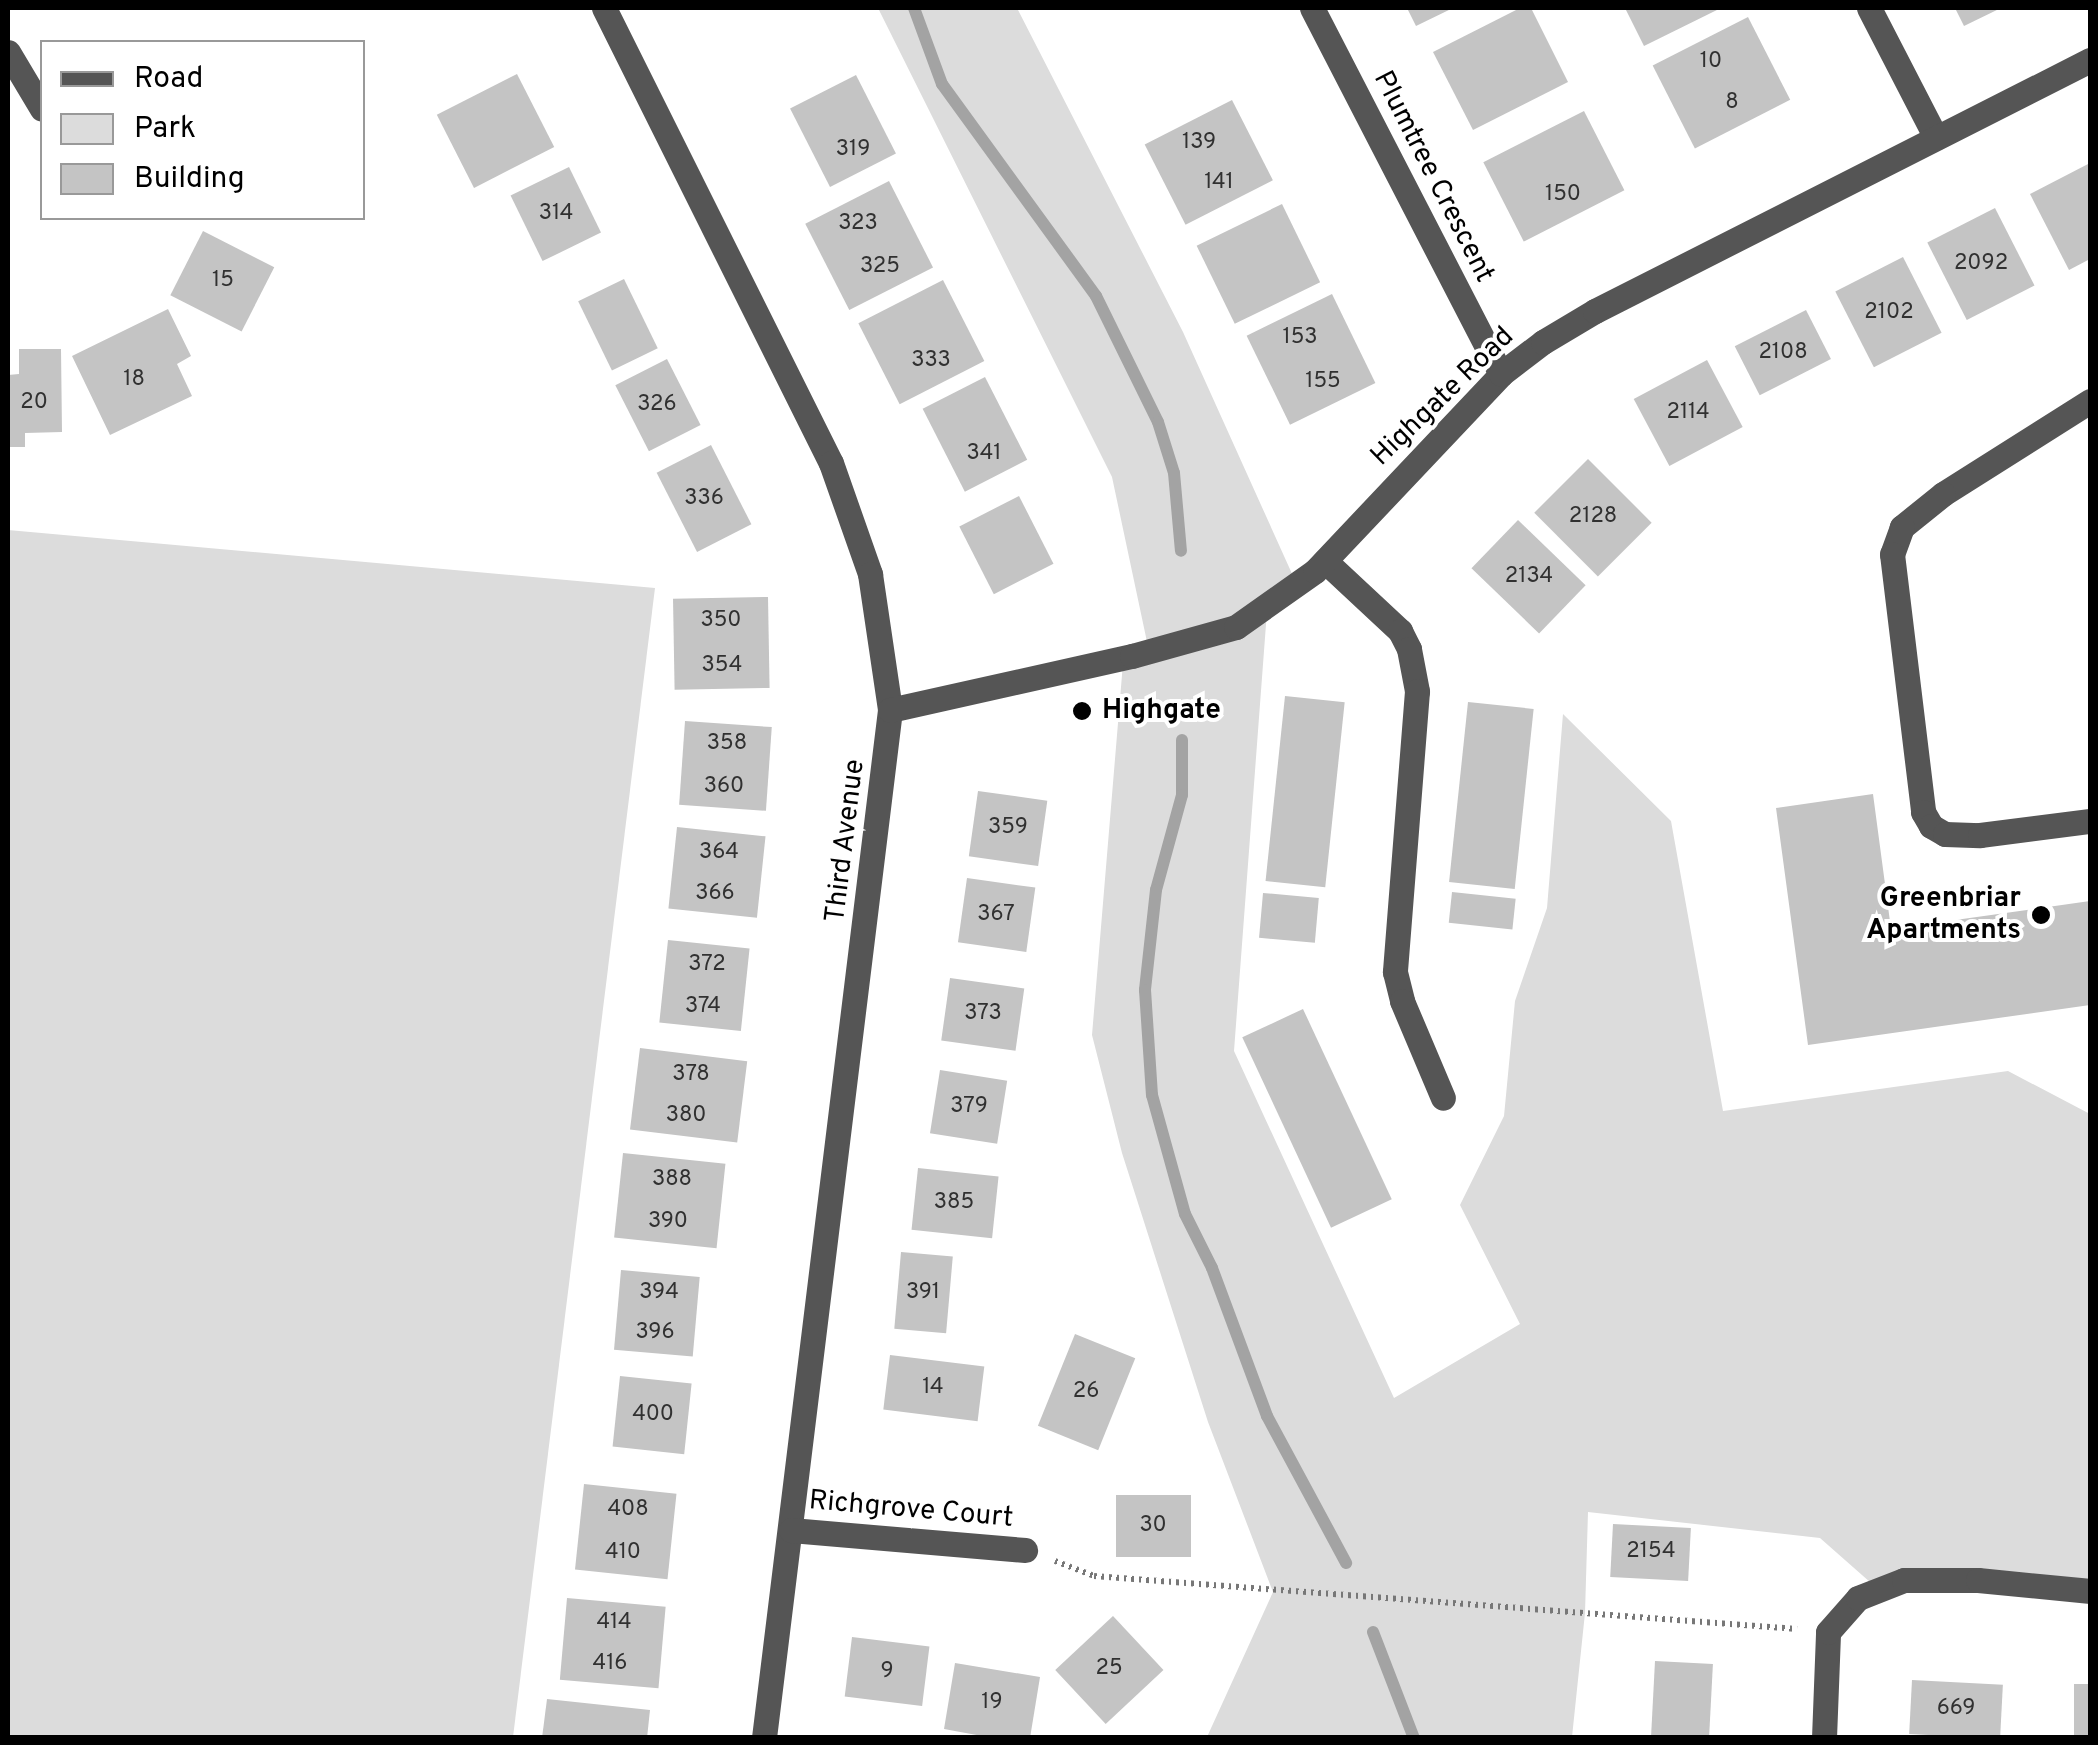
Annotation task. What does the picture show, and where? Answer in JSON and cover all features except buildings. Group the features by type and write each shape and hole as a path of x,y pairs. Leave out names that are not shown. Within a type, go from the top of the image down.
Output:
{"street":[{"name":"Third Avenue","path":"604,8 832,463 870,574 890,710 764,1738"},
{"name":"Plumtree Crescent","path":"1312,8 1501,374"},
{"path":"1869,8 1936,138"},
{"path":"8,52 40,105"},
{"name":"Highgate Road","path":"890,710 1208,638 1261,610 1324,561 1501,374 1596,311 2090,60"},
{"path":"2090,401 1943,494 1902,527 1892,554 1923,812 1930,826 1946,834 1980,835 2090,821"},
{"path":"1324,561 1400,631 1409,649 1417,691 1395,972 1402,1002 1443,1098"},
{"name":"Richgrove Court","path":"791,1530 1026,1550"},
{"path":"1824,1738 1828,1632 1844,1610 1878,1588 1904,1580 1978,1580 2090,1591"}],"path":[{"path":"1026,1550 1094,1576 1828,1632"}],"green space":[{"path":"878,8 1017,8 1183,332 1298,587 1267,611 1234,1051 1394,1398 1520,1324 1460,1205 1504,1116 1515,1001 1547,908 1563,714 1671,821 1723,1111 2008,1071 2090,1114 2090,1569 2086,1594 1879,1590 1820,1538 1588,1512 1585,1613 1572,1737 1207,1737 1273,1592 1208,1422 1122,1153 1092,1035 1123,663 1150,656 1112,477"},
{"path":"8,530 655,588 513,1737 8,1737"}],"waterway":[{"path":"914,8 942,84 1096,296 1158,422 1174,473 1181,551"},
{"path":"1182,740 1182,795 1156,890 1145,990 1152,1095 1185,1214 1212,1268 1267,1416 1346,1563"},
{"path":"1373,1632 1414,1738"}],"place":[{"name":"Highgate","path":"1082,711"},
{"name":"Greenbriar Apartments","path":"2041,915"}]}
